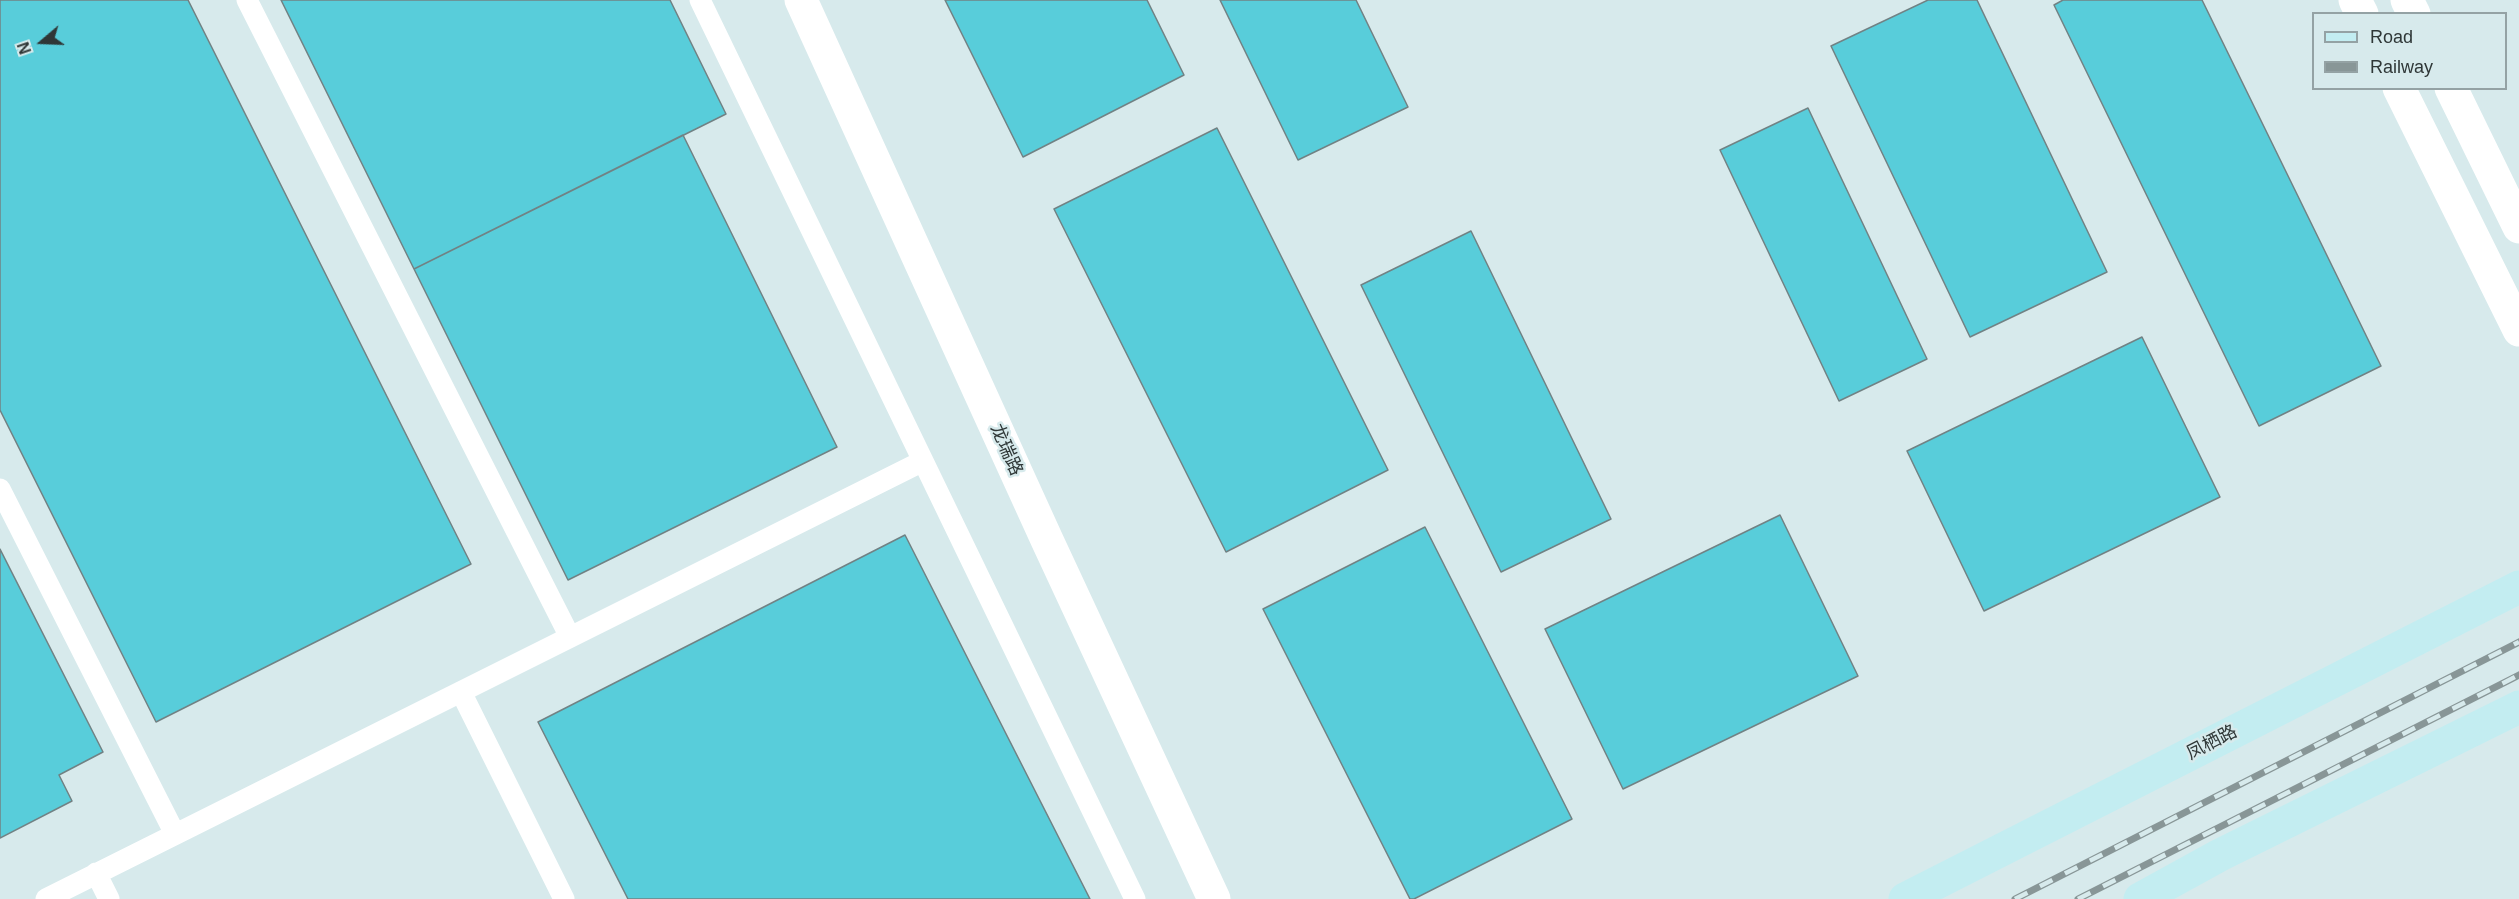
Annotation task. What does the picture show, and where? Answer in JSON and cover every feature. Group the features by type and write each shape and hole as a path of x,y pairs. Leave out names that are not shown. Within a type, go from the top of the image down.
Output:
{"main road":[{"name":"凤栖路","path":"1905,899 2519,587"},
{"path":"2140,899 2220,855 2519,707"}],"street":[{"name":"龙瑞路","path":"801,0 1047,540 1214,899"},
{"path":"2400,90 2519,330"},
{"path":"2452,90 2519,227"}],"lane":[{"path":"247,0 570,637"},
{"path":"700,0 1135,899"},
{"path":"46,899 923,461"},
{"path":"0,489 175,834"},
{"path":"461,692 564,899"},
{"path":"96,873 109,899"}],"building":[{"path":"0,0 188,0 471,564 156,722 0,410"},
{"path":"281,0 670,0 726,114 414,269"},
{"path":"945,0 1147,0 1184,75 1023,157"},
{"path":"1220,0 1356,0 1408,107 1298,160"},
{"path":"1928,0 1977,0 2107,272 1970,337 1831,46"},
{"path":"2063,0 2202,0 2381,366 2259,426 2054,5"},
{"path":"1808,108 1927,359 1839,401 1720,150"},
{"path":"1217,128 1388,470 1226,552 1054,209"},
{"path":"683,135 837,447 568,580 414,269"},
{"path":"1471,231 1611,519 1501,572 1361,285"},
{"path":"2142,337 2220,497 1984,611 1907,451"},
{"path":"1780,515 1858,676 1623,789 1545,629"},
{"path":"1425,527 1572,819 1410,899 1263,609"},
{"path":"905,535 1090,899 628,899 538,722"},
{"path":"0,549 103,752 59,775 72,801 0,838"}],"railway":[{"path":"2015,899 2519,642"},
{"path":"2078,899 2519,675"}]}
